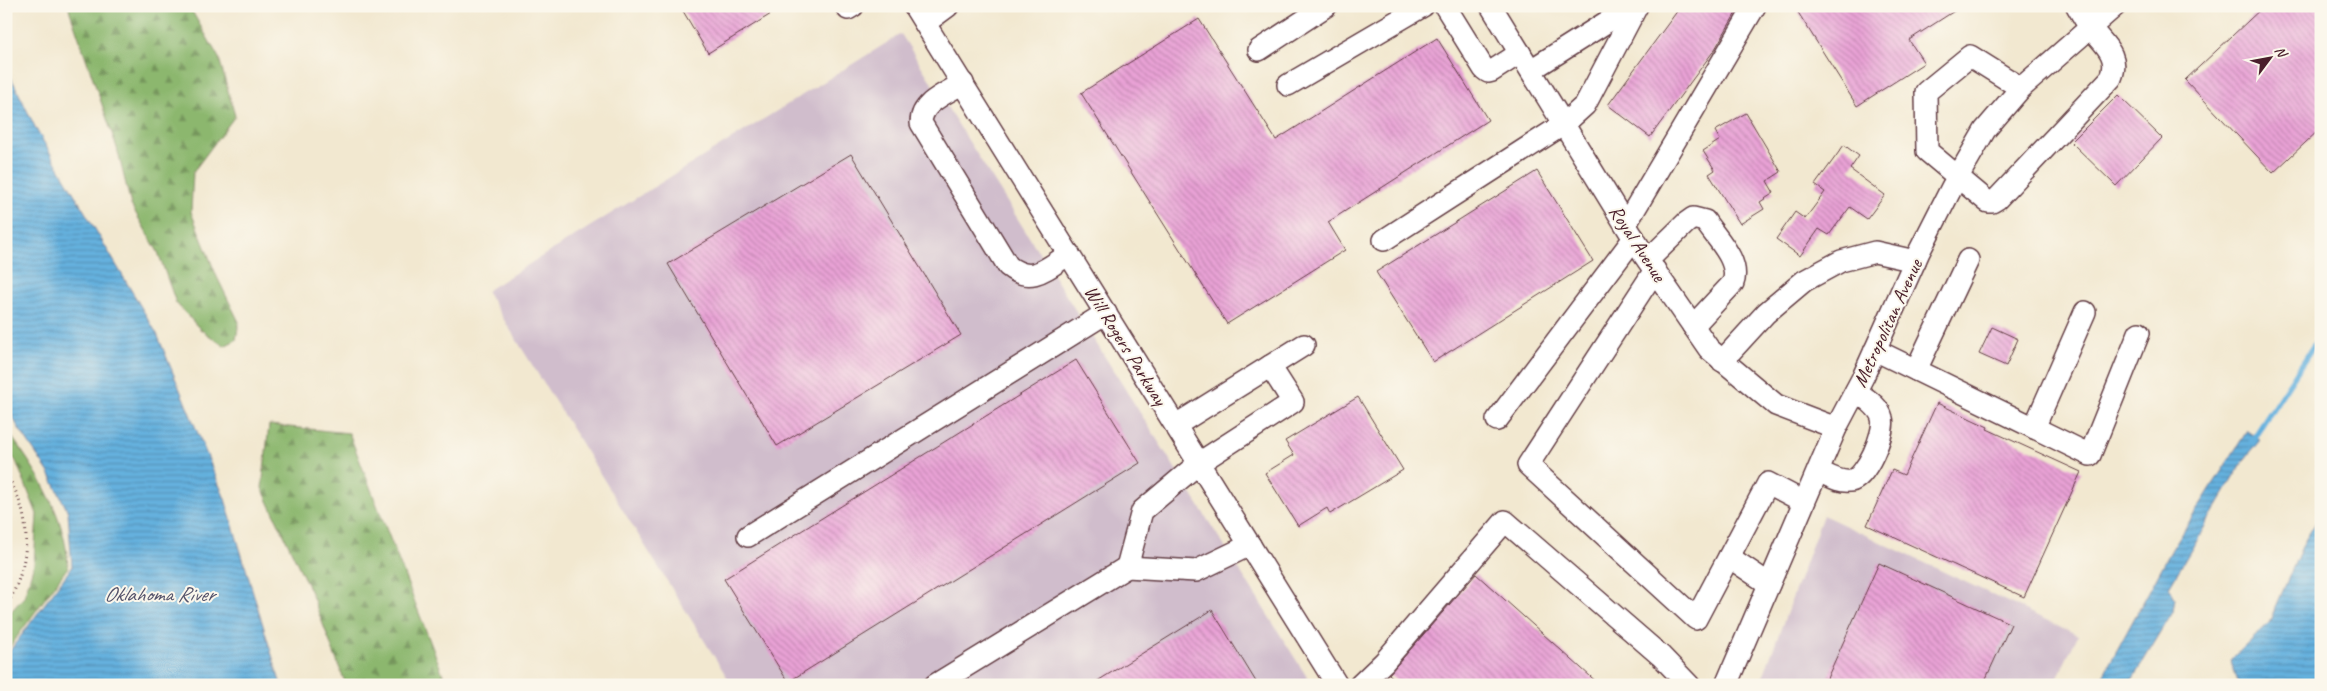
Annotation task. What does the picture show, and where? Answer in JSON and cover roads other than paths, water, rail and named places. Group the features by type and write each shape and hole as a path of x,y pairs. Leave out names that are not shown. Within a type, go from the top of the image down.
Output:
{"street":[{"path":"846,6 848,9 853,6"},
{"path":"920,15 948,6"},
{"path":"1259,50 1326,6"},
{"path":"1288,85 1423,6"},
{"path":"1445,6 1484,69 1488,72 1525,62 1632,6"},
{"name":"Royal Avenue","path":"1491,6 1651,265 1709,349 1776,405 1836,428"},
{"path":"1384,240 1564,124 1585,104 1637,6"},
{"path":"1498,420 1630,231 1755,6"},
{"path":"2021,88 1970,56 1926,92 1927,151 1982,199 1992,202 2111,78 2115,70 2113,55 2077,6"},
{"name":"Metropolitan Avenue","path":"1726,685 1836,428 1856,391 1915,261 1957,177 1984,130 2021,88 2115,6"},
{"name":"Will Rogers Parkway","path":"920,15 1337,685"},
{"path":"963,83 926,106 921,113 920,122 1008,266 1018,273 1028,276 1040,272 1069,254"},
{"path":"1693,326 1733,283 1735,276 1734,264 1705,221 1694,218 1686,222 1651,265 1528,465 1696,619 1768,483 1804,502"},
{"path":"1722,361 1766,313 1804,281 1841,262 1875,252 1915,261"},
{"path":"1916,370 1968,260"},
{"path":"2034,428 2085,312"},
{"path":"748,536 1106,313"},
{"path":"1875,350 2090,455 2139,333"},
{"path":"1176,425 1304,344"},
{"path":"1127,568 1142,512 1199,463 1293,402 1270,366"},
{"path":"1818,471 1841,481 1852,480 1861,474 1866,467 1881,433 1882,418 1875,405 1856,391"},
{"path":"1373,681 1505,521 1661,656 1679,681"},
{"path":"935,685 1127,568 1196,571 1250,545"},
{"path":"1729,557 1769,584"}],"water":[{"name":"Oklahoma River","path":"6,67 36,129 157,334 225,499 281,685 6,685 6,656 72,567 68,512 49,473 18,427 6,405"},
{"path":"2247,431 2260,440 2244,460 2169,587 2175,598 2173,612 2129,685 2098,685 2172,549"},
{"path":"2321,514 2321,685 2239,685 2231,660 2269,623 2304,542"}],"waterway":[{"path":"2251,442 2321,335"}]}
